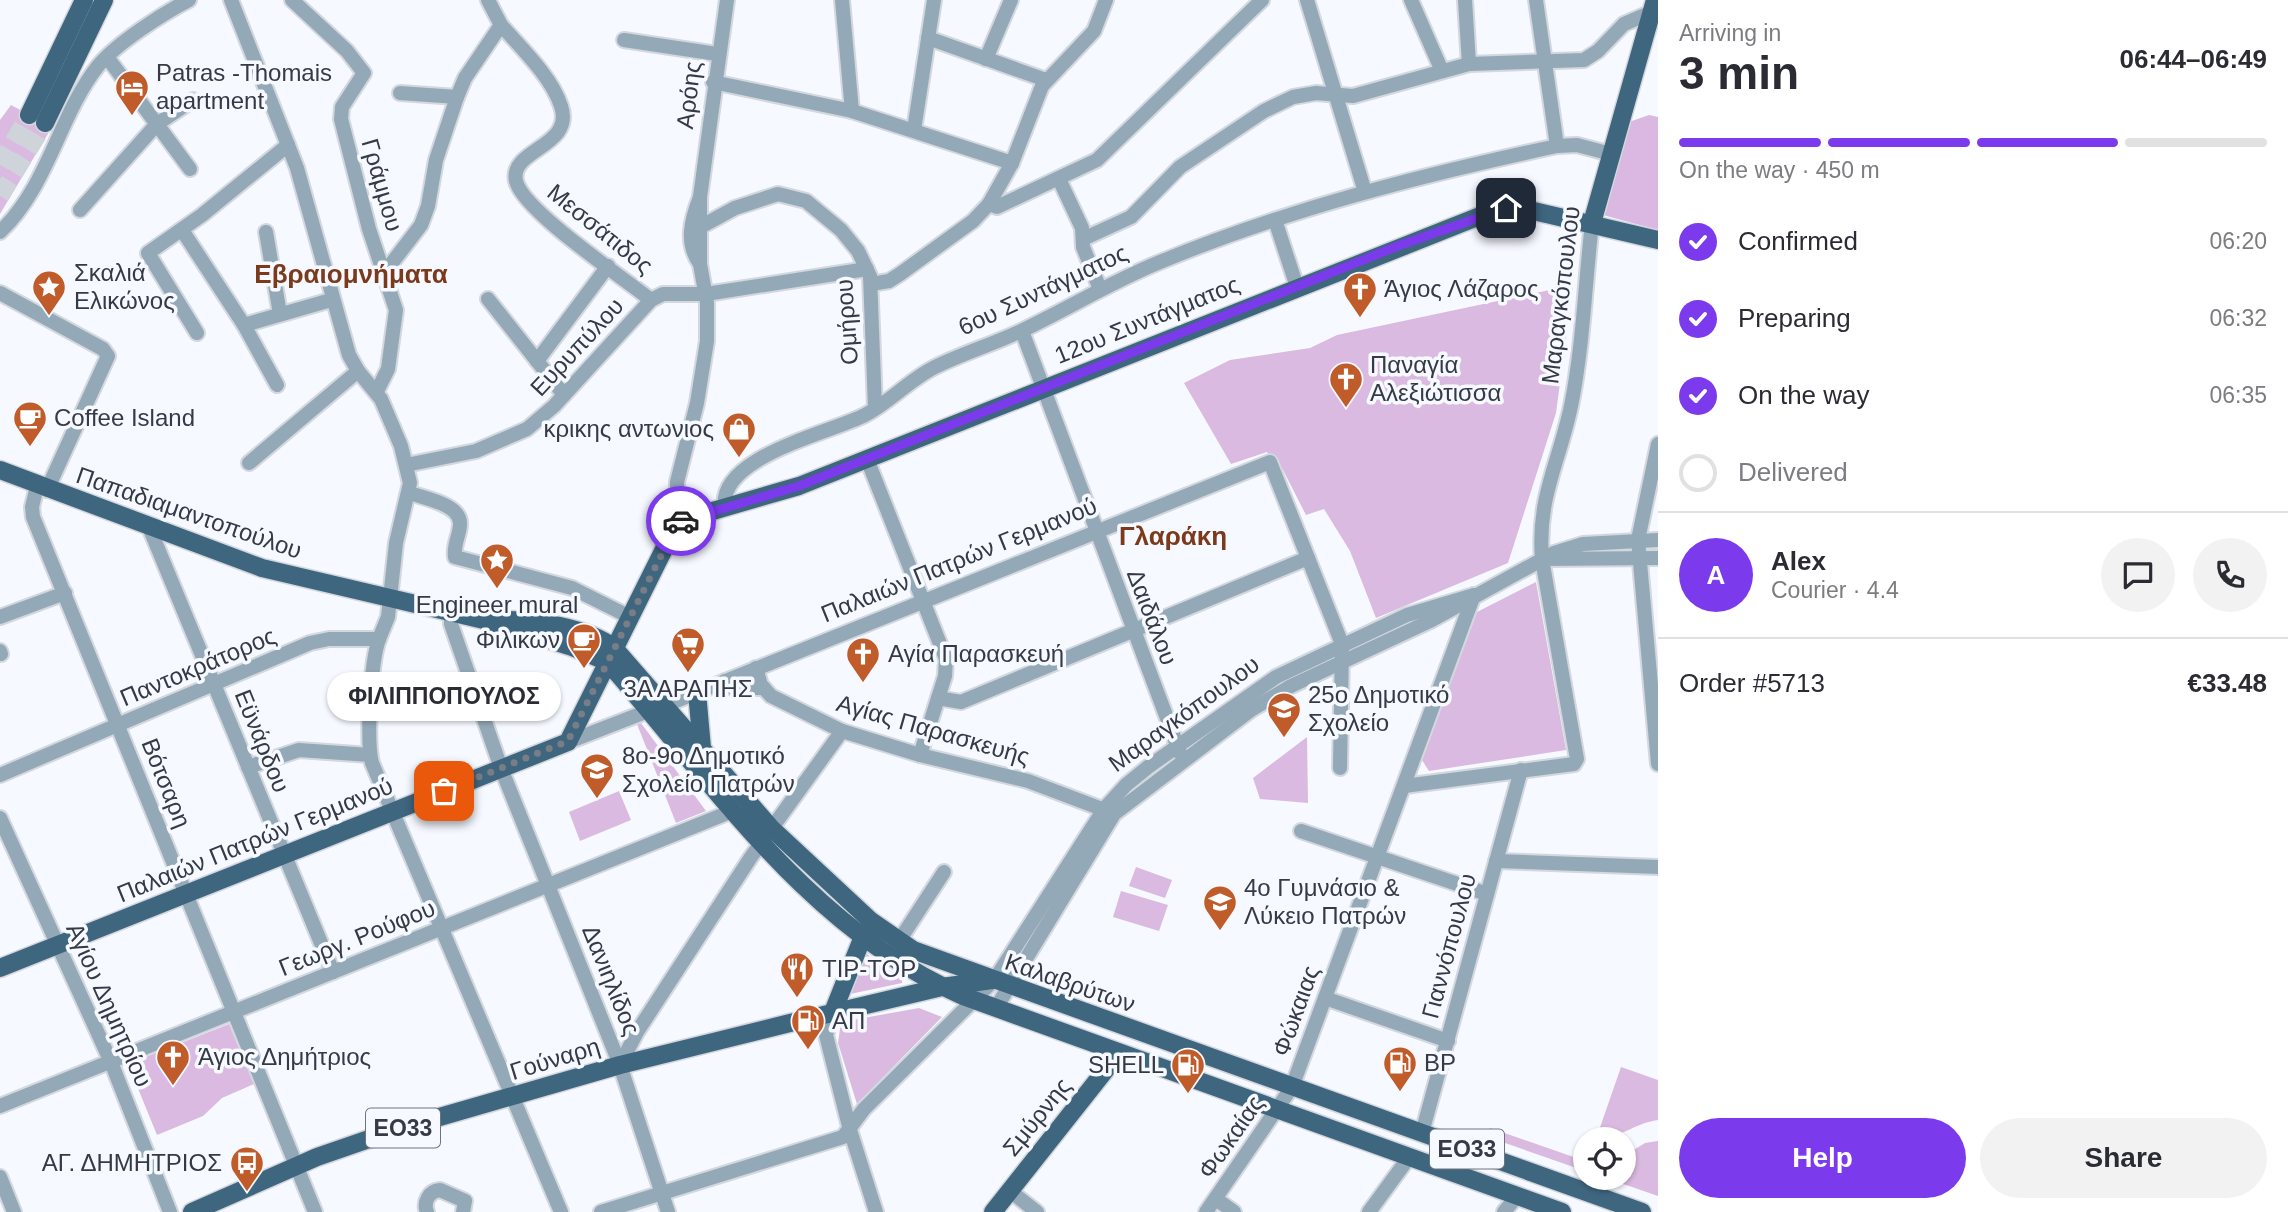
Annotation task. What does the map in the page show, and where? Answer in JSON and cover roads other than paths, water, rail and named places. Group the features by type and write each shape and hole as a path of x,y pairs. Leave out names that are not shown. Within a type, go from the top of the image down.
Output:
{"main road":[{"path":"84,0 37,119 104,0"},
{"name":"Μαραγκόπουλου","path":"1592,223 1655,7"},
{"name":"12ου Συντάγματος","path":"726,509 799,486 1297,286 1506,208 1521,208 1658,240"},
{"name":"Παπαδιαμαντοπούλου","path":"0,470 42,488 262,568 488,621 524,622 581,632 600,639 610,655"},
{"path":"568,741 678,522 726,509"},
{"path":"610,655 666,705 771,828 871,920 899,941 928,956 1002,982"},
{"path":"610,655 648,711 730,812 760,844 862,939 942,987"},
{"path":"697,692 702,748"},
{"name":"Παλαιών Πατρών Γερμανού","path":"0,968 568,741"},
{"path":"833,1012 862,939"},
{"name":"Καλαβρύτων","path":"942,987 1002,982 1642,1212"},
{"name":"Καλαβρύτων","path":"942,987 1562,1212"},
{"name":"Γούναρη","path":"192,1212 353,1143 621,1065 942,987"},
{"name":"Σμύρνης","path":"993,1212 1119,1053"}],"street":[{"path":"0,232 25,203 89,79 107,57 189,0"},
{"path":"231,0 307,201 331,300 349,355 358,372 377,391 406,465 410,493 399,523 388,617 374,661 370,755 561,1212"},
{"name":"Γράμμου","path":"292,0 347,51 361,68 363,77 345,101 341,119 369,229 396,310 386,376 377,391"},
{"path":"385,272 416,233 425,216 436,160 457,97 465,78 501,25 488,0"},
{"name":"Αρόης","path":"706,294 700,264 700,197 713,82 727,0"},
{"path":"842,0 852,111"},
{"path":"914,130 934,0"},
{"path":"986,59 1011,0"},
{"path":"871,284 889,281 900,274 973,221 989,204 1012,163 1046,80 1094,31 1106,0"},
{"path":"989,204 997,207 1101,157 1262,0"},
{"path":"1307,0 1365,192"},
{"path":"1411,0 1442,71"},
{"path":"1465,0 1469,64"},
{"path":"1536,0 1556,146"},
{"path":"1083,239 1131,217 1180,167 1264,111 1304,94 1353,96 1469,64 1588,59 1626,23 1655,7"},
{"name":"Μεσσάτιδος","path":"501,25 551,86 563,114 560,130 519,167 516,182 548,220 651,300"},
{"path":"929,38 1046,80"},
{"path":"624,40 717,54"},
{"path":"107,57 190,169"},
{"path":"713,82 852,111 1012,163"},
{"path":"400,93 457,97"},
{"path":"80,210 157,124 193,100"},
{"path":"197,333 148,253 182,230 288,145"},
{"name":"6ου Συντάγματος","path":"726,509 727,492 750,463 875,408 911,380 937,366 1022,331 1100,289 1160,262 1275,220 1365,192 1556,146 1577,145 1611,154"},
{"path":"1059,179 1082,229 1088,262 1100,289"},
{"name":"Ομήρου","path":"702,226 755,200 778,194 792,195 815,205 833,221 853,243 867,269 871,284 875,408"},
{"name":"Αρόης","path":"700,197 692,219 691,251 700,264"},
{"path":"1275,220 1297,286"},
{"name":"Μαραγκόπουλου","path":"996,1008 1002,982 1126,785 1273,696 1430,621 1542,559 1540,532 1544,495 1570,407 1592,223"},
{"path":"182,230 244,325 277,385"},
{"path":"266,232 281,314"},
{"path":"537,360 608,266"},
{"name":"Ευρυπύλου","path":"406,465 465,454 505,440 535,424 651,300 663,294 706,294 867,269"},
{"path":"678,522 677,482 706,355 706,294"},
{"path":"488,299 564,395"},
{"name":"Βότσαρη","path":"2,300 46,319 103,349 108,356 32,507 33,517 316,1212"},
{"path":"244,325 331,300"},
{"name":"Δαιδάλου","path":"1022,331 1180,754"},
{"path":"249,463 358,372"},
{"path":"1658,444 1638,540 1653,649 1658,764"},
{"path":"867,459 946,659 920,755"},
{"name":"Παλαιών Πατρών Γερμανού","path":"666,705 1270,463 1308,558"},
{"path":"410,493 438,502 458,516 461,522 455,557 572,588 629,617"},
{"name":"Εϋνάρδου","path":"149,527 333,972"},
{"path":"1542,559 1583,544 1658,540"},
{"path":"937,698 961,702 1308,558 1342,644 1340,768"},
{"path":"1542,559 1658,558"},
{"path":"1404,786 1574,764 1577,759 1542,559"},
{"path":"0,617 65,593"},
{"name":"Μαραγκόπουλου","path":"1180,754 1276,677 1406,615 1474,595"},
{"name":"Φώκαιας","path":"1292,1087 1474,595"},
{"name":"Δανιηλίδος","path":"451,613 451,624 501,768 621,1065 668,1212"},
{"name":"Παντοκράτορος","path":"0,775 316,642 379,639"},
{"path":"725,681 733,688 764,688 756,668"},
{"name":"Αγίας Παρασκευής","path":"764,688 778,701 842,731 920,755 1028,781 1109,811"},
{"name":"Παλαιών Πατρών Γερμανού","path":"568,741 648,711"},
{"path":"621,1065 638,1032 760,844 842,731"},
{"path":"248,767 299,750 370,755"},
{"name":"Γιαννόπουλου","path":"1422,1133 1521,770"},
{"name":"Γεωργ. Ρούφου","path":"0,1106 730,812"},
{"name":"Αγίου Δημητρίου","path":"0,818 111,1062 170,1212"},
{"path":"1301,831 1487,894"},
{"path":"1496,861 1658,867"},
{"path":"899,941 944,872"},
{"name":"Μαραγκόπουλου","path":"846,1134 864,1108 974,1000 1002,982"},
{"path":"1325,998 1448,1041"},
{"path":"833,1012 826,1035 846,1134 876,1212"},
{"name":"Φωκαίας","path":"1206,1212 1279,1110 1292,1087"},
{"path":"601,1212 846,1134"},
{"path":"1369,1212 1410,1156"},
{"path":"0,1177 14,1212"},
{"path":"427,1212 427,1199 431,1193 440,1190 466,1201 463,1212"},
{"path":"1010,1191 1037,1212"},
{"path":"1504,1212 1517,1196"},
{"path":"1216,1199 1234,1212"}],"tunnel":[{"path":"0,165 29,115"},
{"path":"0,196 45,123"}],"place":[{"name":"Patras -Thomais apartment","path":"132,117"},
{"name":"Σκαλιά Ελικώνος","path":"49,317"},
{"name":"Άγιος Λάζαρος","path":"1360,319"},
{"name":"Παναγία Αλεξιώτισσα","path":"1346,409"},
{"name":"Coffee Island","path":"30,448"},
{"name":"κρικης αντωνιος","path":"739,459"},
{"name":"Engineer mural","path":"497,590"},
{"name":"Φιλικων","path":"584,670"},
{"name":"3Α ΑΡΑΠΗΣ","path":"688,674"},
{"name":"Αγία Παρασκευή","path":"863,684"},
{"name":"25ο Δημοτικό Σχολείο","path":"1284,739"},
{"name":"ΦΙΛΙΠΠΟΠΟΥΛΟΣ","path":"444,791"},
{"name":"8o-9ο Δημοτικό Σχολείο Πατρών","path":"597,800"},
{"name":"4ο Γυμνάσιο & Λύκειο Πατρών","path":"1220,932"},
{"name":"TIP-TOP","path":"797,999"},
{"name":"ΑΠ","path":"808,1051"},
{"name":"Άγιος Δημήτριος","path":"173,1087"},
{"name":"BP","path":"1400,1093"},
{"name":"SHELL","path":"1188,1095"},
{"name":"ΑΓ. ΔΗΜΗΤΡΙΟΣ","path":"247,1193"}],"district":[{"name":"Εβραιομνήματα","path":"351,274"},
{"name":"Γλαράκη","path":"1173,536"}]}
